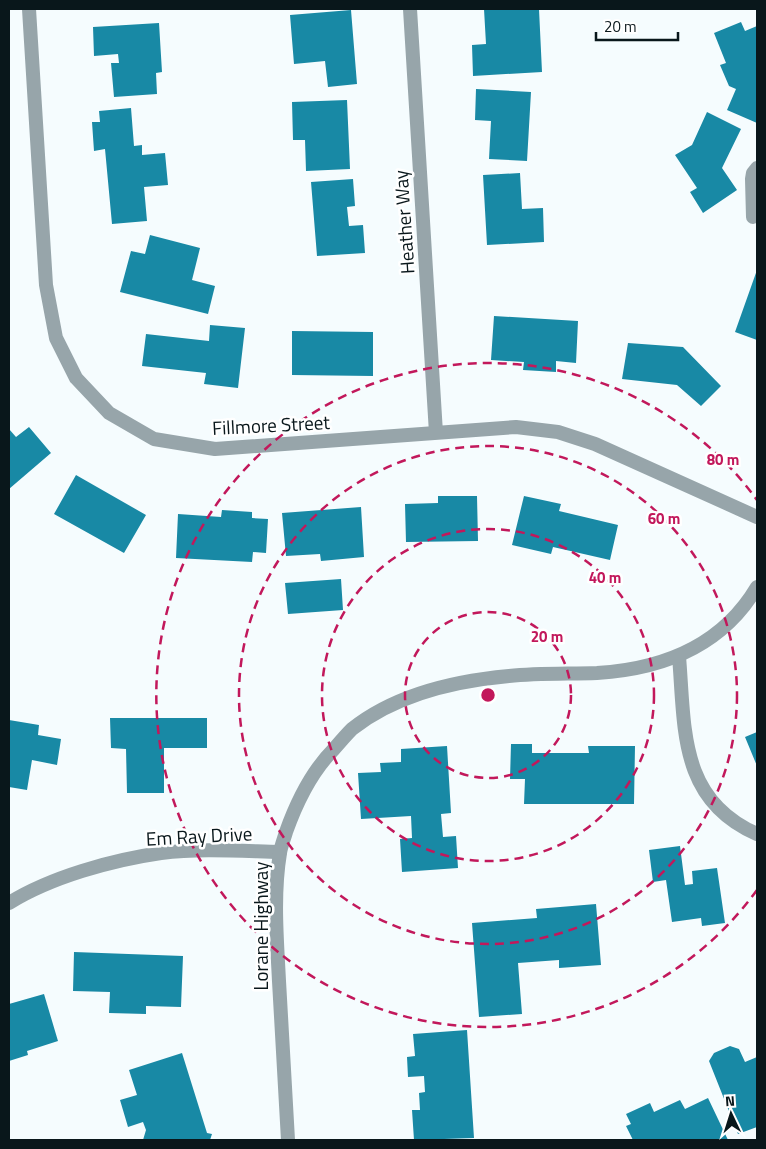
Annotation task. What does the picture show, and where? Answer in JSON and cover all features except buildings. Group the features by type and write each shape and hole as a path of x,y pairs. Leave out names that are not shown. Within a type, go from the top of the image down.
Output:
{"street":[{"name":"Fillmore Street","path":"29,9 46,285 56,338 76,378 109,413 154,439 215,449 516,427 558,432 595,444 757,516"},
{"name":"Heather Way","path":"410,9 436,433"},
{"path":"754,218 752,179 753,173 757,168"},
{"name":"Lorane Highway","path":"288,1140 276,900 280,852 295,806 321,762 352,730 384,709 421,692 463,682 511,676 599,673 640,668 679,656 704,643 730,623 757,587"},
{"path":"679,656 686,743 694,771 705,793 721,812 742,828 757,834"},
{"name":"Em Ray Drive","path":"9,903 66,876 112,863 162,853 280,852"}]}
